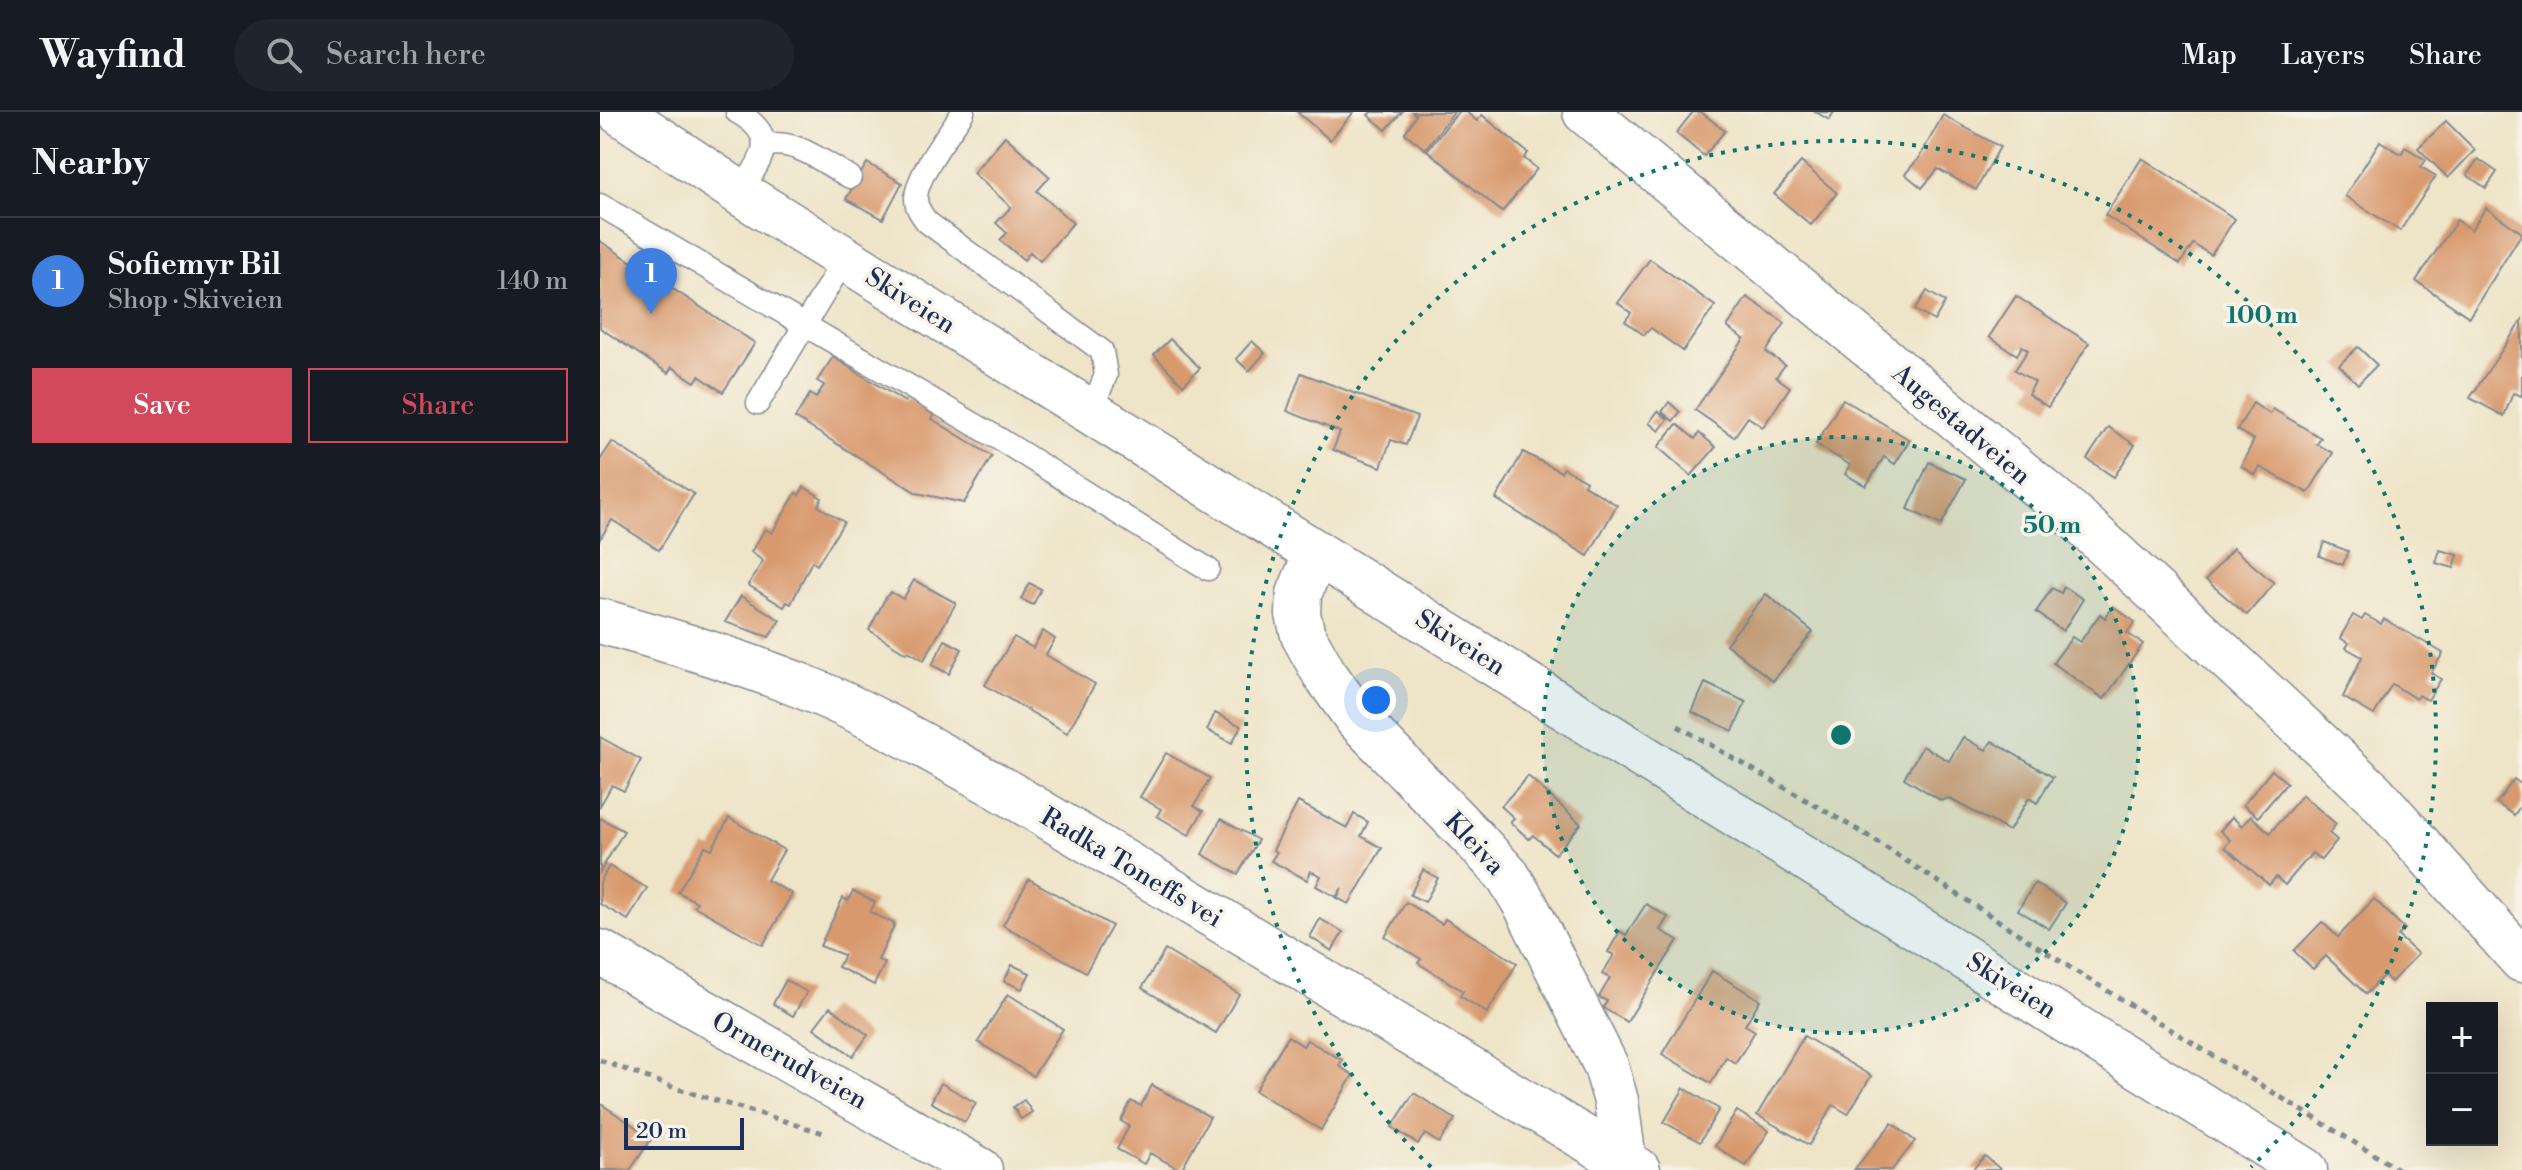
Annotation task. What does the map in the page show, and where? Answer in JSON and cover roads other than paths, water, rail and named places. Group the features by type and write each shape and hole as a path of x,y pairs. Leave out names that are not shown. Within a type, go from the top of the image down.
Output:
{"street":[{"name":"Skiveien","path":"619,112 740,193 2305,1170"},
{"name":"Augestadveien","path":"1585,112 2073,515 2373,793 2522,960"},
{"name":"Kleiva","path":"1316,553 1299,594 1298,614 1303,635 1324,673 1357,719 1476,841 1520,896 1606,1066 1631,1166"},
{"name":"Radka Toneffs vei","path":"600,621 709,651 792,682 898,733 1000,788 1631,1166"},
{"name":"Ormerudveien","path":"600,952 980,1170"}],"lane":[{"path":"737,112 757,125 764,135 765,146 740,193"},
{"path":"963,112 921,183 916,198 919,211 927,222 1102,351 1106,375 1091,411"},
{"path":"765,146 778,142 790,145 850,177"},
{"path":"600,205 806,324 1208,569"},
{"path":"758,403 845,258"}],"place":[{"name":"Sofiemyr Bil","path":"651,314"}]}
